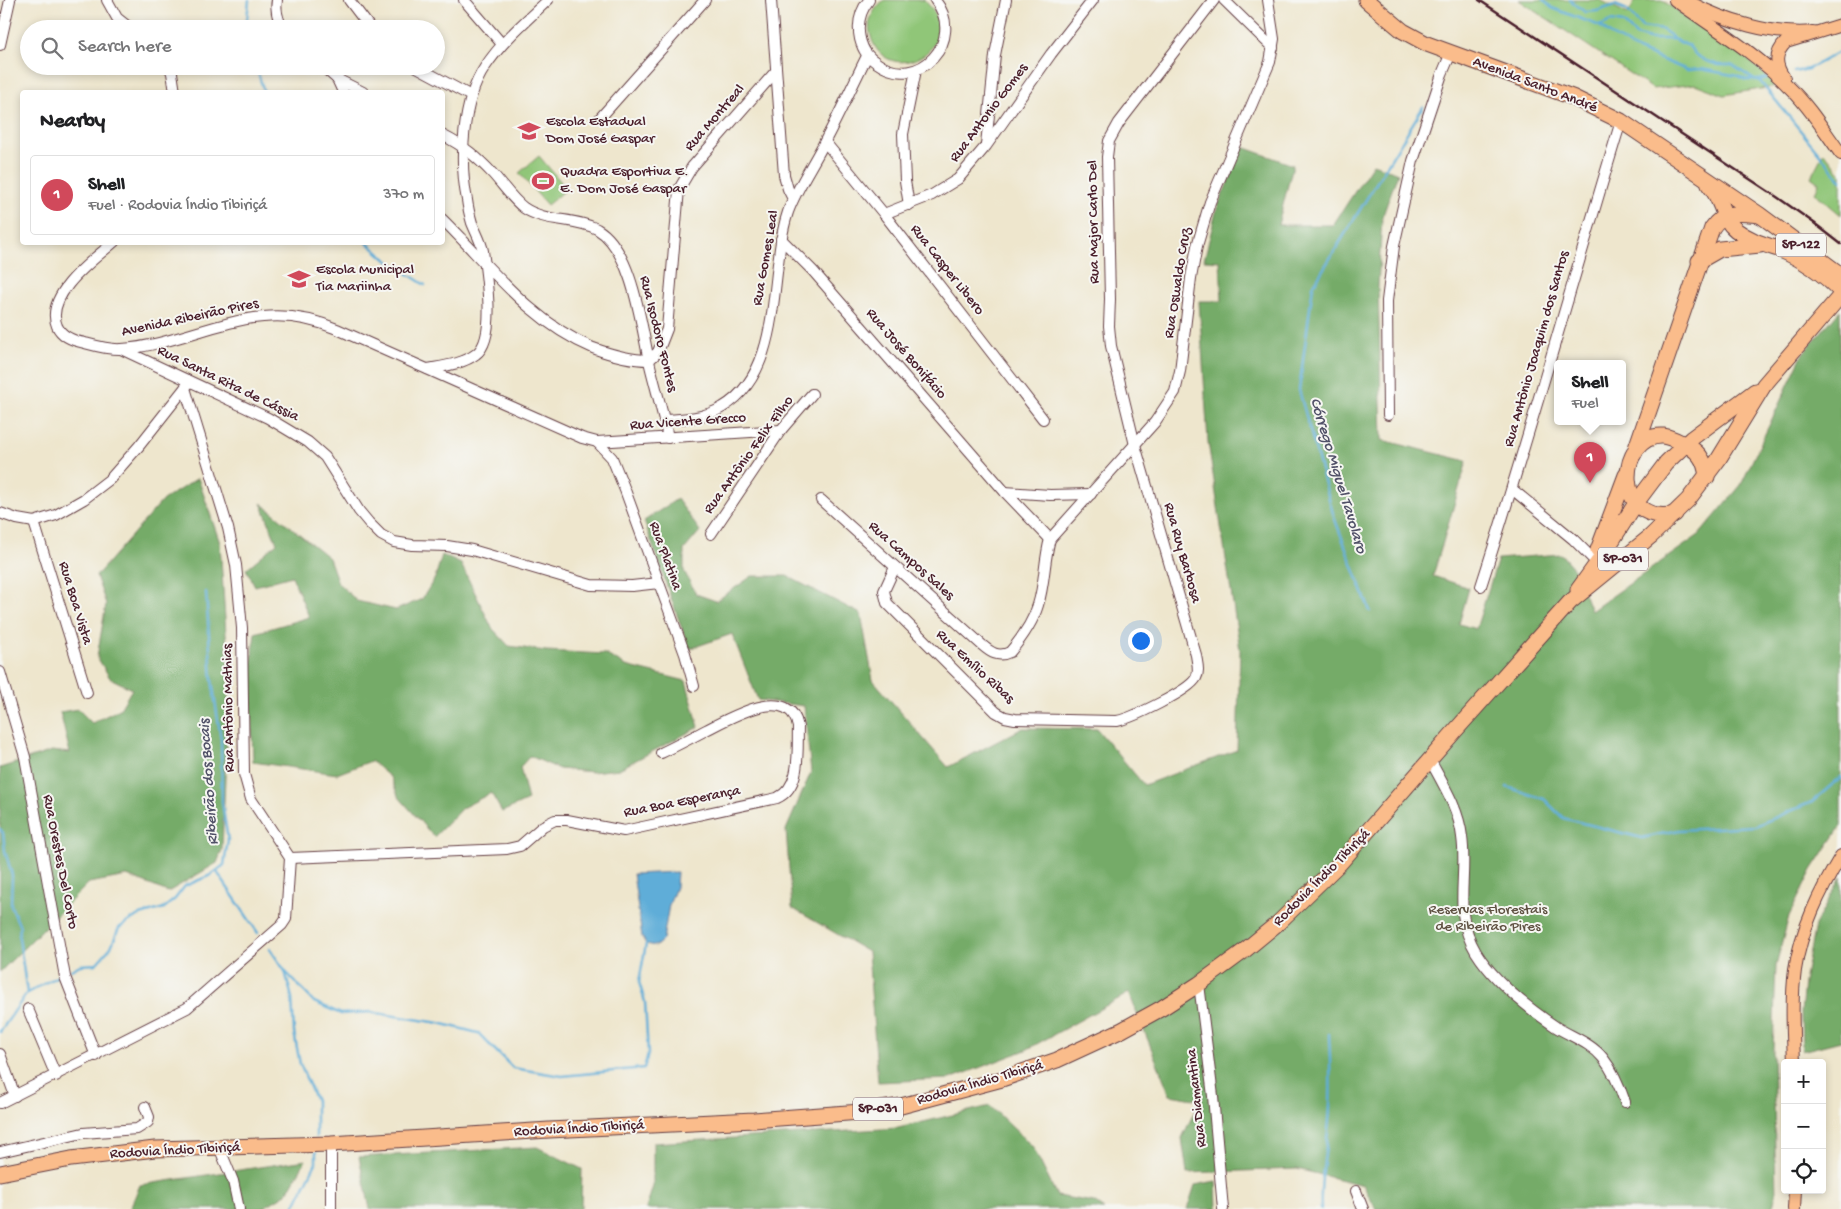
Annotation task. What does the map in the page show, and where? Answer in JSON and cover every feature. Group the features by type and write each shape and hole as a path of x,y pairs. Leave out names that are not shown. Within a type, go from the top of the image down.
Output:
{"highway":[{"name":"Avenida Santo André","path":"1366,0 1403,31 1427,44 1572,97 1621,120 1760,215"},
{"name":"Avenida Santo André","path":"1702,176 1718,195 1724,216"},
{"path":"1586,576 1628,471 1712,228 1724,216 1738,214 1760,215"},
{"path":"1742,235 1740,228 1745,219 1760,215"},
{"name":"SP-122","path":"1760,215 1841,275"},
{"name":"SP-122","path":"1724,216 1742,235 1803,262 1818,272 1841,293"},
{"path":"1700,261 1720,249 1764,245"},
{"name":"Rodovia Índio Tibiriçá","path":"0,1173 71,1159 155,1149 331,1144 549,1130 754,1120 861,1112 902,1106 1002,1079 1057,1060 1122,1030 1162,1008 1199,984 1278,923 1314,890 1570,602 1675,514 1707,477 1764,384 1841,293"},
{"name":"Rodovia Índio Tibiriçá","path":"1570,602 1647,486 1666,463 1685,444 1764,384"},
{"path":"1650,404 1652,420 1666,437 1685,444 1699,454 1704,463 1707,477"},
{"path":"1634,454 1648,441 1666,437 1689,436 1704,429"},
{"path":"1666,463 1687,454 1699,454"},
{"path":"1628,471 1630,493 1636,503 1651,515 1666,516 1675,514"},
{"path":"1647,486 1645,502 1651,515"}],"main road":[{"path":"1675,0 1766,64 1791,89 1841,154"},
{"path":"1684,0 1740,22 1784,33 1814,32"},
{"path":"1791,89 1778,66 1777,53 1786,42 1841,25"},
{"path":"1794,1059 1794,989 1798,952 1810,914 1841,856"},
{"path":"1794,1209 1795,1194"}],"street":[{"path":"0,45 10,0"},
{"path":"107,0 120,20"},
{"path":"277,0 278,20"},
{"path":"349,0 364,20"},
{"path":"464,0 502,44"},
{"path":"428,369 470,358 478,353 486,339 488,322 484,262 481,243 472,222 466,198 464,174 463,146 471,96 484,67 502,44 548,0"},
{"path":"600,118 705,0"},
{"path":"771,0 784,175 793,199"},
{"path":"869,0 862,11 859,31 860,41 867,56 882,67 892,71 904,72 916,70 926,65 936,57 942,46 946,35 946,23 938,0"},
{"path":"986,146 995,55 1006,0"},
{"name":"Rua Antonio Gomes","path":"884,214 909,205 950,185 958,179 986,146 1051,54 1093,0"},
{"name":"Rua Major Carlo Del","path":"1135,445 1111,346 1106,157 1110,141 1119,123 1214,0"},
{"path":"1224,0 1273,48"},
{"name":"Rua Oswaldo Cruz","path":"1050,539 1155,422 1175,392 1180,371 1191,278 1202,224 1270,62 1274,39 1268,0"},
{"path":"1388,415 1387,301 1394,246 1414,161 1442,74 1451,53"},
{"name":"Rua Gomes Leal","path":"664,420 706,415 722,408 738,396 751,381 761,360 767,337 781,239 793,199 825,142 867,56"},
{"path":"909,205 904,173 903,134 916,70"},
{"name":"Rua Montreal","path":"649,360 658,352 667,329 679,189 692,167 776,71"},
{"path":"172,75 175,90"},
{"path":"333,75 359,90"},
{"path":"432,75 471,96"},
{"path":"337,78 342,90"},
{"name":"Rua Antônio Joaquim dos Santos","path":"1481,586 1512,489 1621,120"},
{"name":"Rua Isodoro Fontes","path":"445,137 463,146 493,174 519,204 531,212 546,218 586,225 598,230 609,240 629,277 638,302 649,360 668,438"},
{"name":"Rua Casper Libero","path":"825,142 884,214 1043,419"},
{"path":"445,222 535,314 586,344 610,354 637,360 649,360"},
{"name":"Rua José Bonifácio","path":"781,239 813,271 1006,492 1050,539"},
{"name":"Avenida Ribeirão Pires","path":"111,245 67,286 58,302 56,325 62,334 74,341 93,346 120,349 143,346 261,317 301,317 320,321 582,438 598,442"},
{"name":"Rua Santa Rita de Cássia","path":"120,349 188,384 268,418 308,442 325,457 359,511 369,523 381,535 394,542 472,550 591,585 632,586 659,583"},
{"path":"0,513 17,520 34,522 56,515 84,500 110,479 188,384"},
{"name":"Rua Antônio Mathias","path":"188,384 228,528 236,565 242,628 244,774 251,799 290,858"},
{"name":"Rua Antônio Felix Filho","path":"711,534 781,430 812,394"},
{"name":"Rua Vicente Grecco","path":"598,442 781,430"},
{"name":"Rua Platina","path":"598,442 612,458 685,654 694,686"},
{"name":"Rua Ruy Barbosa","path":"1135,445 1196,655 1198,670"},
{"path":"1512,489 1573,539 1596,554"},
{"path":"1006,492 1050,495 1092,494"},
{"name":"Rua Campos Sales","path":"821,500 982,645 994,653 1005,654 1010,652 1034,617 1039,604 1050,539"},
{"name":"Rua Boa Vista","path":"34,522 87,693"},
{"name":"Rua Emílio Ribas","path":"896,567 886,586 884,598 887,603 996,712 1005,717 1099,722 1123,720 1186,688 1196,677 1198,670"},
{"name":"Rua Orestes Del Corto","path":"0,672 25,757 65,977 96,1056"},
{"name":"Rua Boa Esperança","path":"290,858 507,849 520,846 543,826 555,820 567,820 619,830 636,829 777,798 789,790 796,772 798,727 794,713 782,707 761,705 745,710 661,753"},
{"path":"1430,760 1452,801 1462,835 1464,861 1461,906 1465,927 1476,951 1486,966 1521,1002 1557,1028 1586,1043 1602,1057 1615,1077 1625,1102"},
{"path":"0,1103 96,1056 187,1008 282,925 286,919 290,858"},
{"name":"Rua Diamantina","path":"1199,984 1213,1096 1223,1209"},
{"path":"28,1009 56,1076"},
{"path":"0,1054 15,1096"},
{"path":"0,1152 84,1133 137,1129 148,1122 150,1118 145,1107"},
{"path":"331,1144 331,1209"},
{"path":"219,1147 233,1181 239,1209"},
{"path":"1356,1191 1363,1209"}],"green space":[{"path":"884,0 924,0 937,17 938,33 932,47 921,57 906,61 891,60 878,51 870,33 870,19 874,11"},
{"path":"1519,0 1600,0 1628,14 1636,0 1662,0 1750,61 1774,83 1773,87 1724,95 1695,84 1653,89"},
{"name":"Reservas Florestais de Ribeirão Pires","path":"1243,147 1293,165 1278,225 1333,225 1373,164 1398,173 1382,218 1378,287 1382,440 1467,461 1433,576 1469,588 1459,624 1476,629 1498,559 1561,554 1575,570 1591,611 1699,535 1741,485 1803,353 1840,310 1841,826 1812,870 1789,916 1776,965 1773,1051 1776,1194 1772,1209 1376,1209 1363,1185 1297,1169 1187,1173 1182,1138 1200,1100 1170,1095 1129,993 1026,1050 950,1079 878,1082 868,952 792,908 786,830 811,772 804,706 758,700 732,634 689,649 644,521 677,499 700,531 684,550 684,571 696,594 716,601 752,576 787,576 861,614 873,680 948,767 1023,728 1097,729 1144,785 1237,750 1240,650 1208,442 1199,301 1222,301 1220,261 1204,260 1217,208"},
{"path":"1824,152 1841,174 1841,215 1815,193 1819,183 1811,177"},
{"name":"Quadra Esportiva E. E. Dom José Gaspar","path":"539,156 567,189 547,205 519,173"},
{"path":"198,478 220,543 229,679 222,850 217,863 168,892 127,876 89,883 0,972 0,768 52,751 70,753 60,712 78,709 92,723 120,709 132,689 110,678 97,657 106,604 96,576 163,500"},
{"path":"261,503 329,558 338,583 357,601 396,610 422,599 435,578 442,555 461,564 492,628 509,646 546,651 605,654 626,666 686,681 699,727 619,769 592,772 559,769 530,756 520,767 528,800 502,812 491,793 462,808 434,837 398,796 391,778 371,761 337,774 253,762 250,675 255,633 309,617 292,576 255,586 246,569 277,543"},
{"path":"1841,877 1841,1041 1802,1051 1801,1013 1804,982 1815,925"},
{"path":"990,1106 1033,1147 1057,1196 1094,1202 1104,1209 646,1209 653,1186 653,1143 898,1128"},
{"path":"537,1147 582,1169 581,1209 370,1209 359,1157"},
{"path":"306,1160 286,1194 261,1209 130,1209 140,1185"},
{"path":"1216,1181 1217,1209 1187,1209 1195,1185"}],"water":[{"path":"677,872 676,887 669,905 663,940 656,946 646,944 642,937 633,874"}],"waterway":[{"path":"247,20 249,0"},
{"path":"1543,0 1552,8 1600,26 1611,35 1638,50 1687,70 1701,69 1738,76 1747,80 1759,80 1841,180"},
{"path":"1570,0 1585,12 1597,11 1615,5 1627,10 1642,27 1663,30 1673,39"},
{"path":"1600,26 1611,21 1623,23 1636,35 1649,39 1673,39 1689,46 1696,55 1706,61 1719,65 1732,65 1753,79"},
{"path":"1794,72 1808,69 1841,51"},
{"path":"259,75 263,90"},
{"path":"1759,80 1767,78"},
{"name":"Córrego Miguel Tavolaro","path":"1370,611 1334,517 1299,390 1313,286 1423,107"},
{"path":"369,245 388,261 425,285"},
{"name":"Ribeirão dos Bocais","path":"71,970 80,965 96,964 111,947 119,928 137,916 164,908 175,899 185,886 211,875 224,865 228,840 222,802 221,740 212,680 206,592"},
{"path":"1507,787 1544,799 1563,818 1642,838 1679,830 1755,826 1812,802 1841,777"},
{"path":"0,829 3,833 5,851 12,875 11,906 20,927 19,938 27,993"},
{"path":"217,872 258,933"},
{"path":"285,971 314,1002 341,1014 370,1012 439,1023 478,1033 513,1068 562,1076 644,1068 648,1054 645,1002 639,982 646,944"},
{"path":"270,949 285,971 292,998 294,1032 300,1064 316,1101 316,1137"},
{"name":"Ribeirão dos Bocais","path":"0,1032 27,993 58,976"},
{"path":"1321,1209 1321,1187 1330,1098 1329,1034"},
{"path":"293,1209 316,1163 316,1152"}],"railway":[{"path":"1479,0 1777,197 1841,244"}],"place":[{"name":"Escola Estadual Dom José Gaspar","path":"529,131"},
{"name":"Quadra Esportiva E. E. Dom José Gaspar","path":"543,181"},
{"name":"Escola Municipal Tia Mariinha","path":"299,279"},
{"name":"Shell","path":"1590,483"}]}
